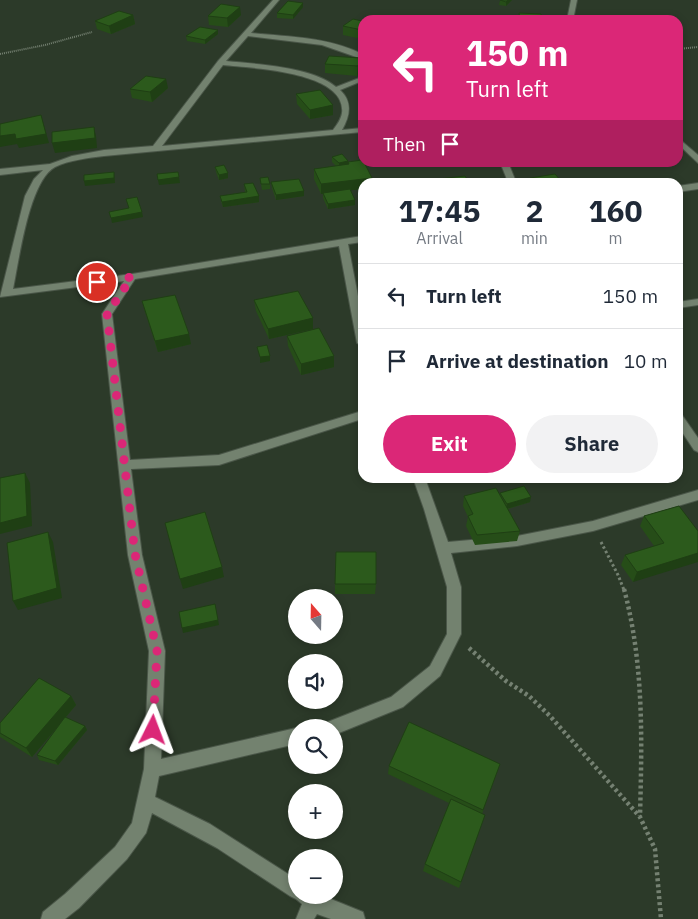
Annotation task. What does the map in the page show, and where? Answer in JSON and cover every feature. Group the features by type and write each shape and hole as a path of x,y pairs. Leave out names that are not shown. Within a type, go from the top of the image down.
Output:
{"street":[{"path":"157,147 221,63 276,0"},
{"path":"571,15 574,0"},
{"path":"246,34 312,42 344,49 358,55"},
{"path":"221,63 294,72 320,79 337,90 344,102 346,111 336,133"},
{"path":"337,90 358,81"},
{"path":"0,172 51,166 72,159 104,153 358,130"},
{"path":"683,145 698,160"},
{"path":"51,166 38,179 29,196 4,294 132,277 358,240"},
{"path":"683,188 698,186"},
{"path":"343,242 358,321"},
{"path":"50,919 72,901 121,853 140,827 152,770 157,651 135,554 107,314 132,277"},
{"path":"683,304 698,302"},
{"path":"124,464 219,460 358,416"},
{"path":"683,425 696,444"},
{"path":"683,435 696,444"},
{"path":"343,723 397,702 435,671 454,634 454,587 432,509 421,483"},
{"path":"443,548 518,541 592,526 698,495"},
{"path":"152,770 288,738"},
{"path":"146,801 180,816 288,885"},
{"path":"305,919 307,904"},
{"path":"318,904 356,919"}],"path":[{"path":"0,54 45,45 92,32"},
{"path":"683,48 698,47"},
{"path":"592,526 622,584 630,614 642,722 640,817"},
{"path":"454,634 506,681 529,696 550,716 640,817 655,849 661,919"}],"building":[{"path":"288,1 303,3 293,15 277,13"},
{"path":"221,4 240,7 227,18 208,16"},
{"path":"119,11 133,15 109,26 95,21"},
{"path":"519,13 541,15 519,15"},
{"path":"353,19 358,20 358,29 343,26"},
{"path":"200,27 218,30 205,40 186,36"},
{"path":"329,56 358,58 358,66 325,64"},
{"path":"146,76 166,79 150,92 130,89"},
{"path":"320,90 333,105 310,110 296,94"},
{"path":"41,115 46,134 16,139 15,134 0,136 0,124"},
{"path":"94,127 95,138 52,143 52,132"},
{"path":"342,154 348,161 339,163 332,157"},
{"path":"358,161 358,167 366,167 372,178 358,178 358,180 321,184 314,169 349,164 348,162"},
{"path":"224,165 228,173 219,175 215,167"},
{"path":"114,172 114,178 84,181 84,175"},
{"path":"178,172 179,177 158,180 157,174"},
{"path":"555,174 558,178 530,178"},
{"path":"465,176 466,178 447,178"},
{"path":"268,177 270,184 261,184 260,178"},
{"path":"299,179 304,191 276,195 271,182"},
{"path":"253,183 259,196 222,202 220,196 247,192 244,184"},
{"path":"350,189 355,200 328,204 323,193"},
{"path":"137,197 142,212 111,218 109,212 129,208 126,199"},
{"path":"298,291 313,318 268,329 254,300"},
{"path":"175,295 189,334 155,341 142,301"},
{"path":"319,328 334,356 301,364 287,336"},
{"path":"267,345 270,356 260,357 257,347"},
{"path":"25,473 27,516 0,523 0,478"},
{"path":"524,486 531,497 507,504 500,493"},
{"path":"496,488 520,531 477,535 468,516 473,514 464,496"},
{"path":"679,506 698,531 698,553 637,572 625,555 664,543 644,516"},
{"path":"205,512 222,567 180,579 165,523"},
{"path":"48,532 57,588 13,601 7,543"},
{"path":"336,552 376,552 376,584 335,584"},
{"path":"215,604 218,620 182,628 179,612"},
{"path":"39,678 71,696 26,748 0,733 0,723"},
{"path":"65,717 85,726 55,761 37,755"},
{"path":"409,722 500,764 483,810 389,766"},
{"path":"451,799 485,815 461,882 425,864"}],"route":[{"path":"97,282 132,277 107,314 135,554 157,651 153,730"}]}
